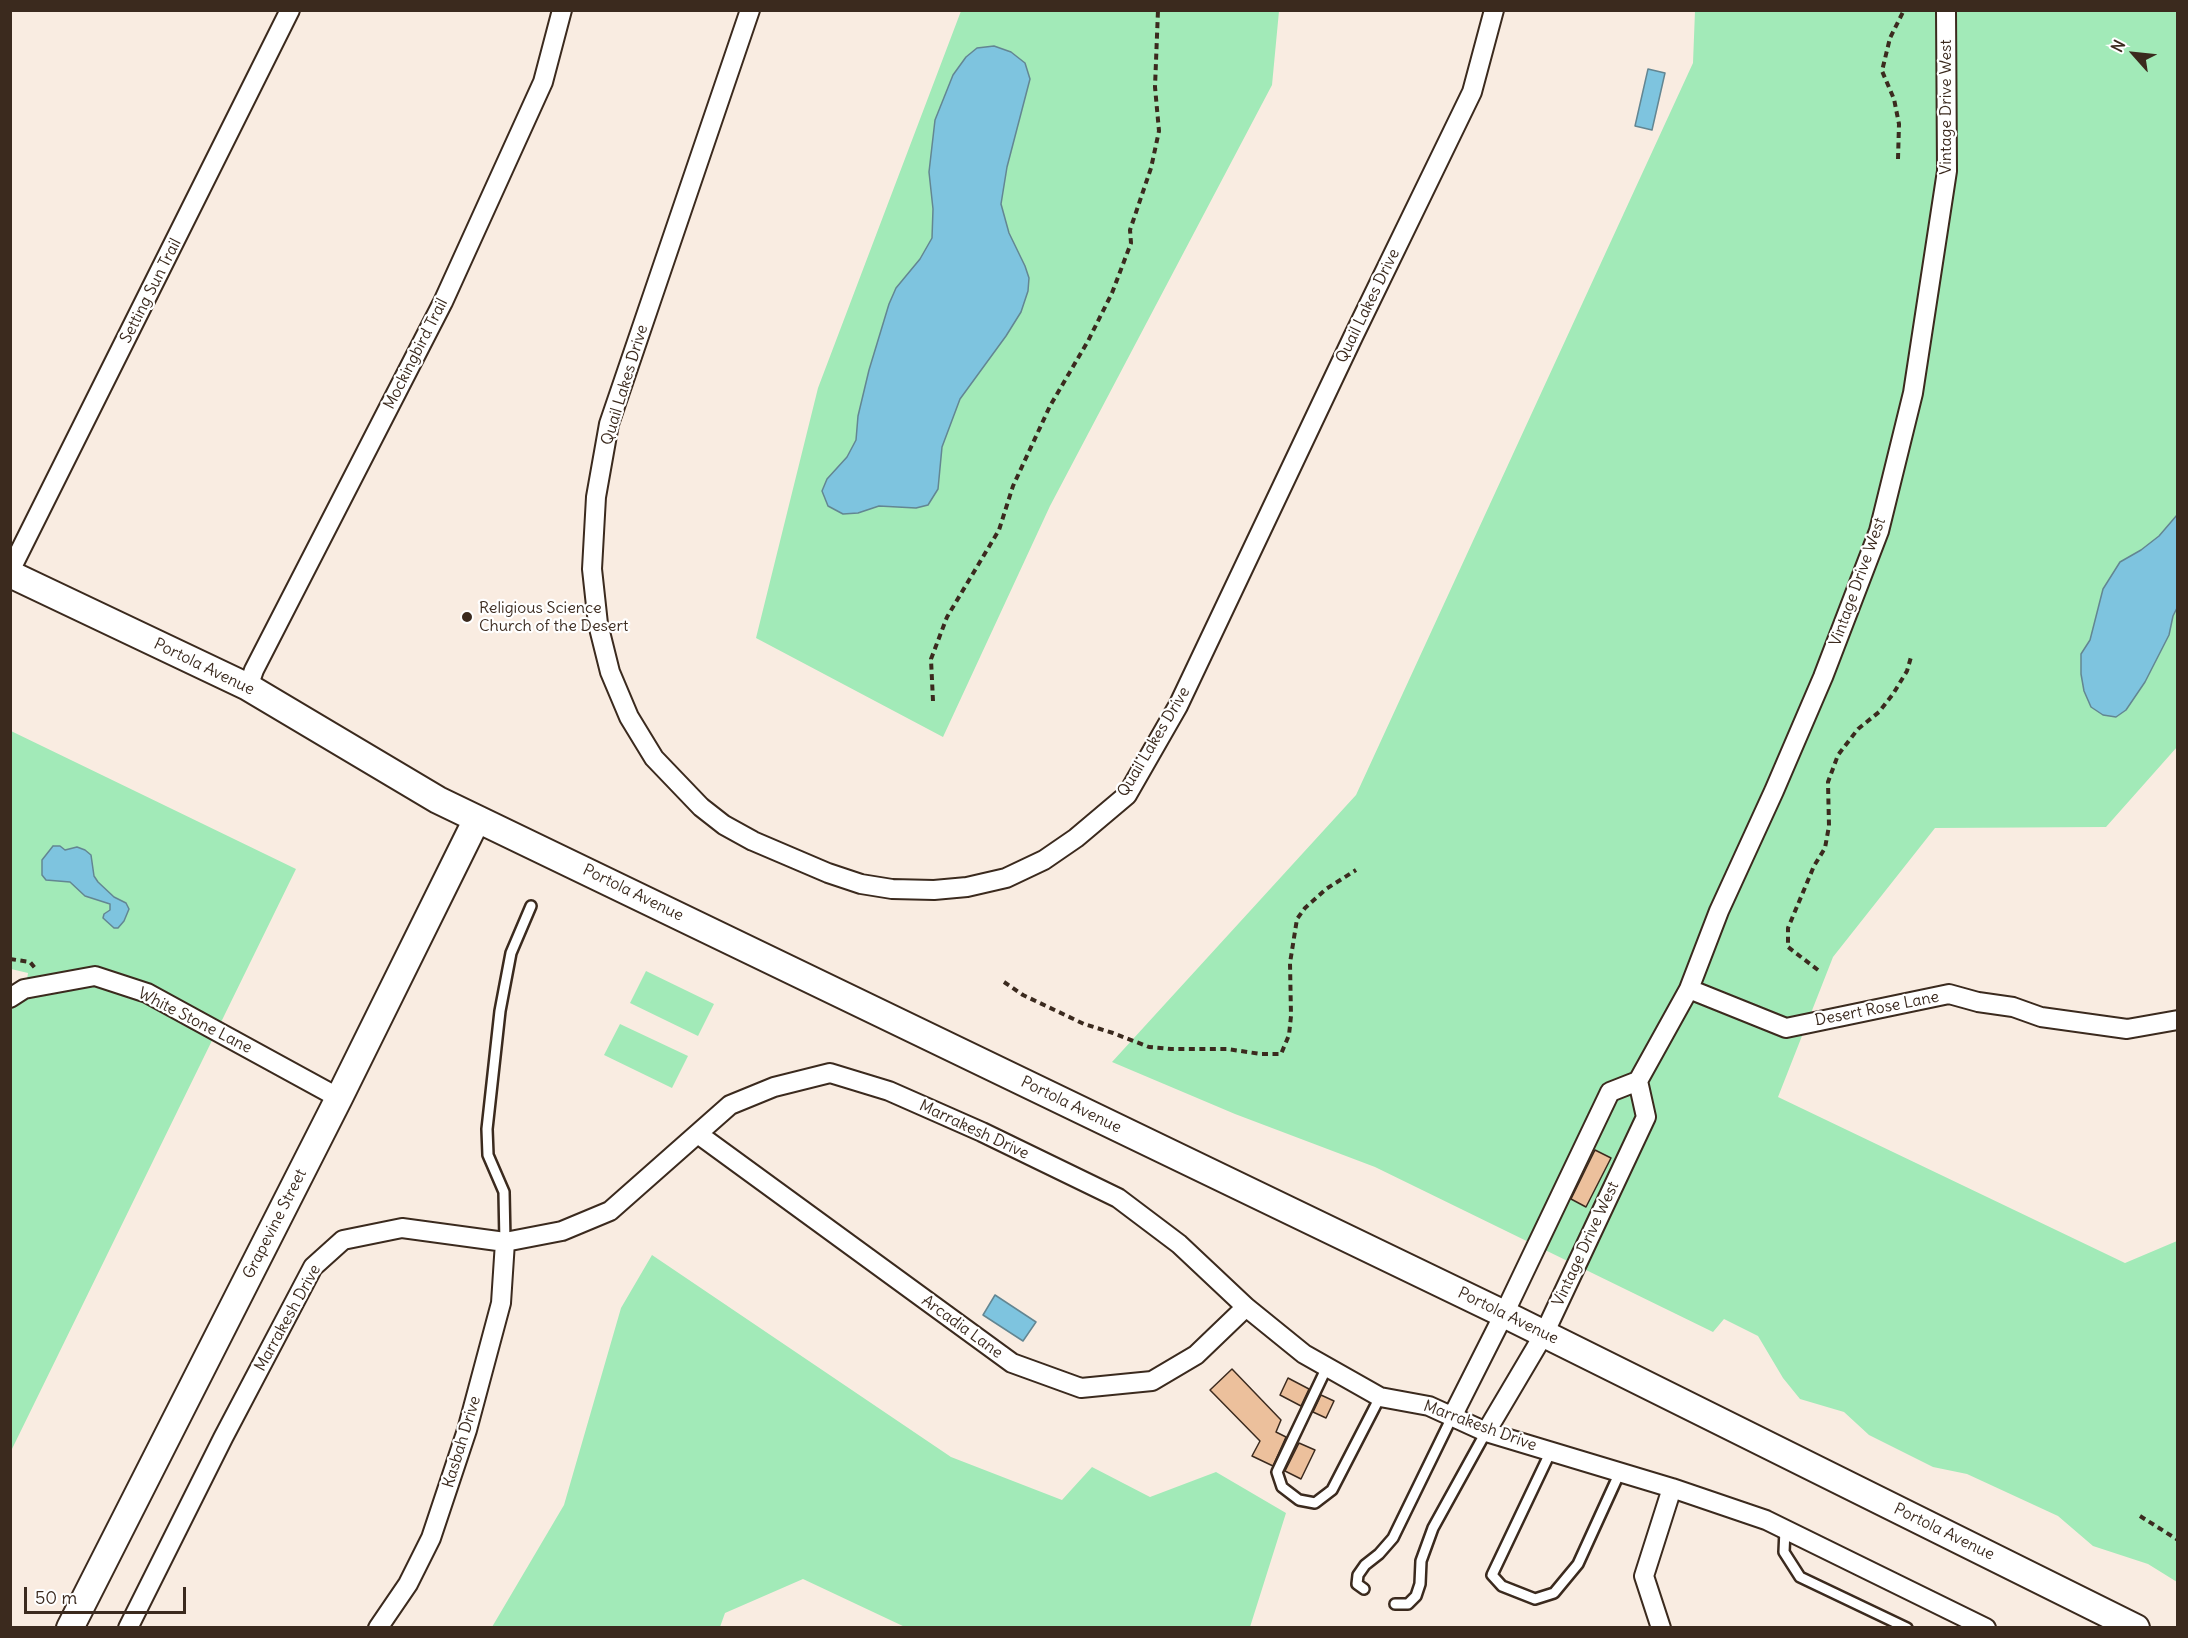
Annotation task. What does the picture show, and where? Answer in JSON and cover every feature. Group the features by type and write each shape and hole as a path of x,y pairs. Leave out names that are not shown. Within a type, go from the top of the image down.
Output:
{"street":[{"name":"Setting Sun Trail","path":"10,573 290,10"},
{"name":"Mockingbird Trail","path":"248,687 254,670 443,302 543,82 562,10"},
{"name":"Quail Lakes Drive","path":"750,10 609,424 596,497 592,569 598,624 610,672 629,717 654,758 701,807 724,825 753,841 828,873 861,884 892,889 934,890 967,887 1006,878 1044,860 1076,838 1127,795 1178,706 1472,92 1494,10"},
{"name":"Vintage Drive West","path":"1486,1432 1544,1334 1646,1117 1638,1081 1689,988 1719,911 1823,677 1879,531 1913,393 1947,171 1946,10"},
{"name":"Portola Avenue","path":"10,573 248,687 438,800 1504,1314 2136,1628"},
{"name":"Grapevine Street","path":"70,1628 339,1098 477,819"},
{"name":"White Stone Lane","path":"10,998 24,988 95,976 147,993 339,1098"},
{"name":"Desert Rose Lane","path":"1689,988 1786,1028 1949,994 1978,1002 2013,1007 2041,1017 2127,1029 2178,1020"},
{"name":"Marrakesh Drive","path":"128,1628 223,1438 313,1266 343,1240 402,1227 505,1242 562,1231 610,1211 730,1105 774,1088 830,1073 889,1091 982,1132 1118,1198 1179,1244 1246,1307 1304,1354 1380,1396 1429,1406 1486,1432 1672,1488 1766,1520 1986,1628"},
{"path":"1453,1415 1610,1092 1638,1081"},
{"name":"Arcadia Lane","path":"698,1134 1012,1363 1081,1388 1152,1381 1196,1355 1246,1307"},
{"name":"Kasbah Drive","path":"378,1628 408,1584 431,1538 463,1441 501,1303 505,1242"},
{"path":"1661,1628 1644,1576 1672,1488"}],"lane":[{"path":"505,1242 504,1192 488,1155 487,1129 500,1011 511,953 531,906"},
{"path":"1327,1367 1277,1472 1282,1487 1299,1500 1316,1503 1332,1490 1380,1396"},
{"path":"1364,1589 1358,1584 1358,1575 1393,1538 1453,1415"},
{"path":"1395,1604 1408,1604 1416,1596 1420,1584 1421,1561 1433,1528 1486,1432"},
{"path":"1551,1452 1492,1575 1502,1586 1535,1599 1554,1593 1578,1564 1620,1472"},
{"path":"1785,1530 1784,1552 1800,1577 1907,1628"}],"path":[{"path":"933,701 931,659 946,617 999,530 1013,486 1050,406 1088,341 1112,293 1131,243 1130,230 1151,168 1159,131 1155,87 1158,10"},
{"path":"1898,159 1899,124 1894,99 1882,71 1890,38 1904,10"},
{"path":"1818,970 1788,947 1788,928 1814,866 1825,848 1829,826 1828,782 1838,755 1858,729 1879,712 1893,694 1907,670 1911,657"},
{"path":"1004,982 1023,996 1084,1024 1149,1047 1227,1049 1281,1054 1289,1035 1290,963 1297,919 1305,908 1326,889 1356,870"},
{"path":"2140,1516 2178,1540"}],"green space":[{"path":"961,11 1279,11 1272,85 1050,506 943,737 756,638 818,388"},
{"path":"1695,11 2177,11 2177,747 2106,827 1935,828 1833,957 1778,1097 2125,1263 2177,1241 2177,1582 2148,1564 2093,1546 2058,1516 1967,1474 1933,1467 1869,1435 1844,1412 1800,1399 1783,1378 1758,1336 1724,1319 1713,1332 1375,1167 1235,1114 1112,1062 1356,795 1693,63"},
{"path":"11,731 296,869 11,1451 10,1004 25,993 28,973 11,969"},
{"path":"646,971 714,1004 698,1036 630,1003"},
{"path":"620,1024 688,1056 672,1088 604,1055"},
{"path":"652,1255 951,1457 1062,1500 1092,1467 1150,1497 1216,1472 1286,1513 1250,1627 905,1627 803,1579 725,1613 720,1627 492,1627 564,1505 621,1308"}],"water":[{"path":"994,46 1011,52 1025,63 1030,79 1007,167 1001,204 1009,233 1029,278 1028,291 1021,312 1006,336 960,399 942,447 938,489 928,505 916,508 879,506 858,513 843,514 828,506 822,491 827,479 847,457 856,440 858,416 869,370 889,304 896,288 920,259 932,238 933,209 929,172 935,120 953,75 966,57 977,48"},
{"path":"1648,69 1665,73 1652,130 1635,126"},
{"path":"2177,515 2177,608 2169,635 2145,682 2126,710 2116,717 2103,715 2091,707 2084,691 2081,654 2090,640 2103,589 2120,562 2159,536"},
{"path":"53,846 60,846 65,850 77,847 91,855 94,876 98,882 114,897 126,903 129,909 118,928 114,928 103,918 104,914 110,910 110,904 85,896 70,882 46,880 42,875 42,860"},
{"path":"995,1295 1036,1322 1023,1341 983,1315"}],"building":[{"path":"1595,1150 1611,1158 1586,1207 1571,1199"},
{"path":"1232,1369 1281,1420 1276,1432 1286,1437 1273,1466 1252,1456 1260,1441 1210,1390"},
{"path":"1288,1378 1309,1389 1301,1406 1280,1395"},
{"path":"1321,1395 1334,1401 1326,1418 1313,1412"},
{"path":"1299,1443 1315,1450 1301,1479 1285,1471"}],"place":[{"name":"Religious Science Church of the Desert","path":"467,617"}]}
